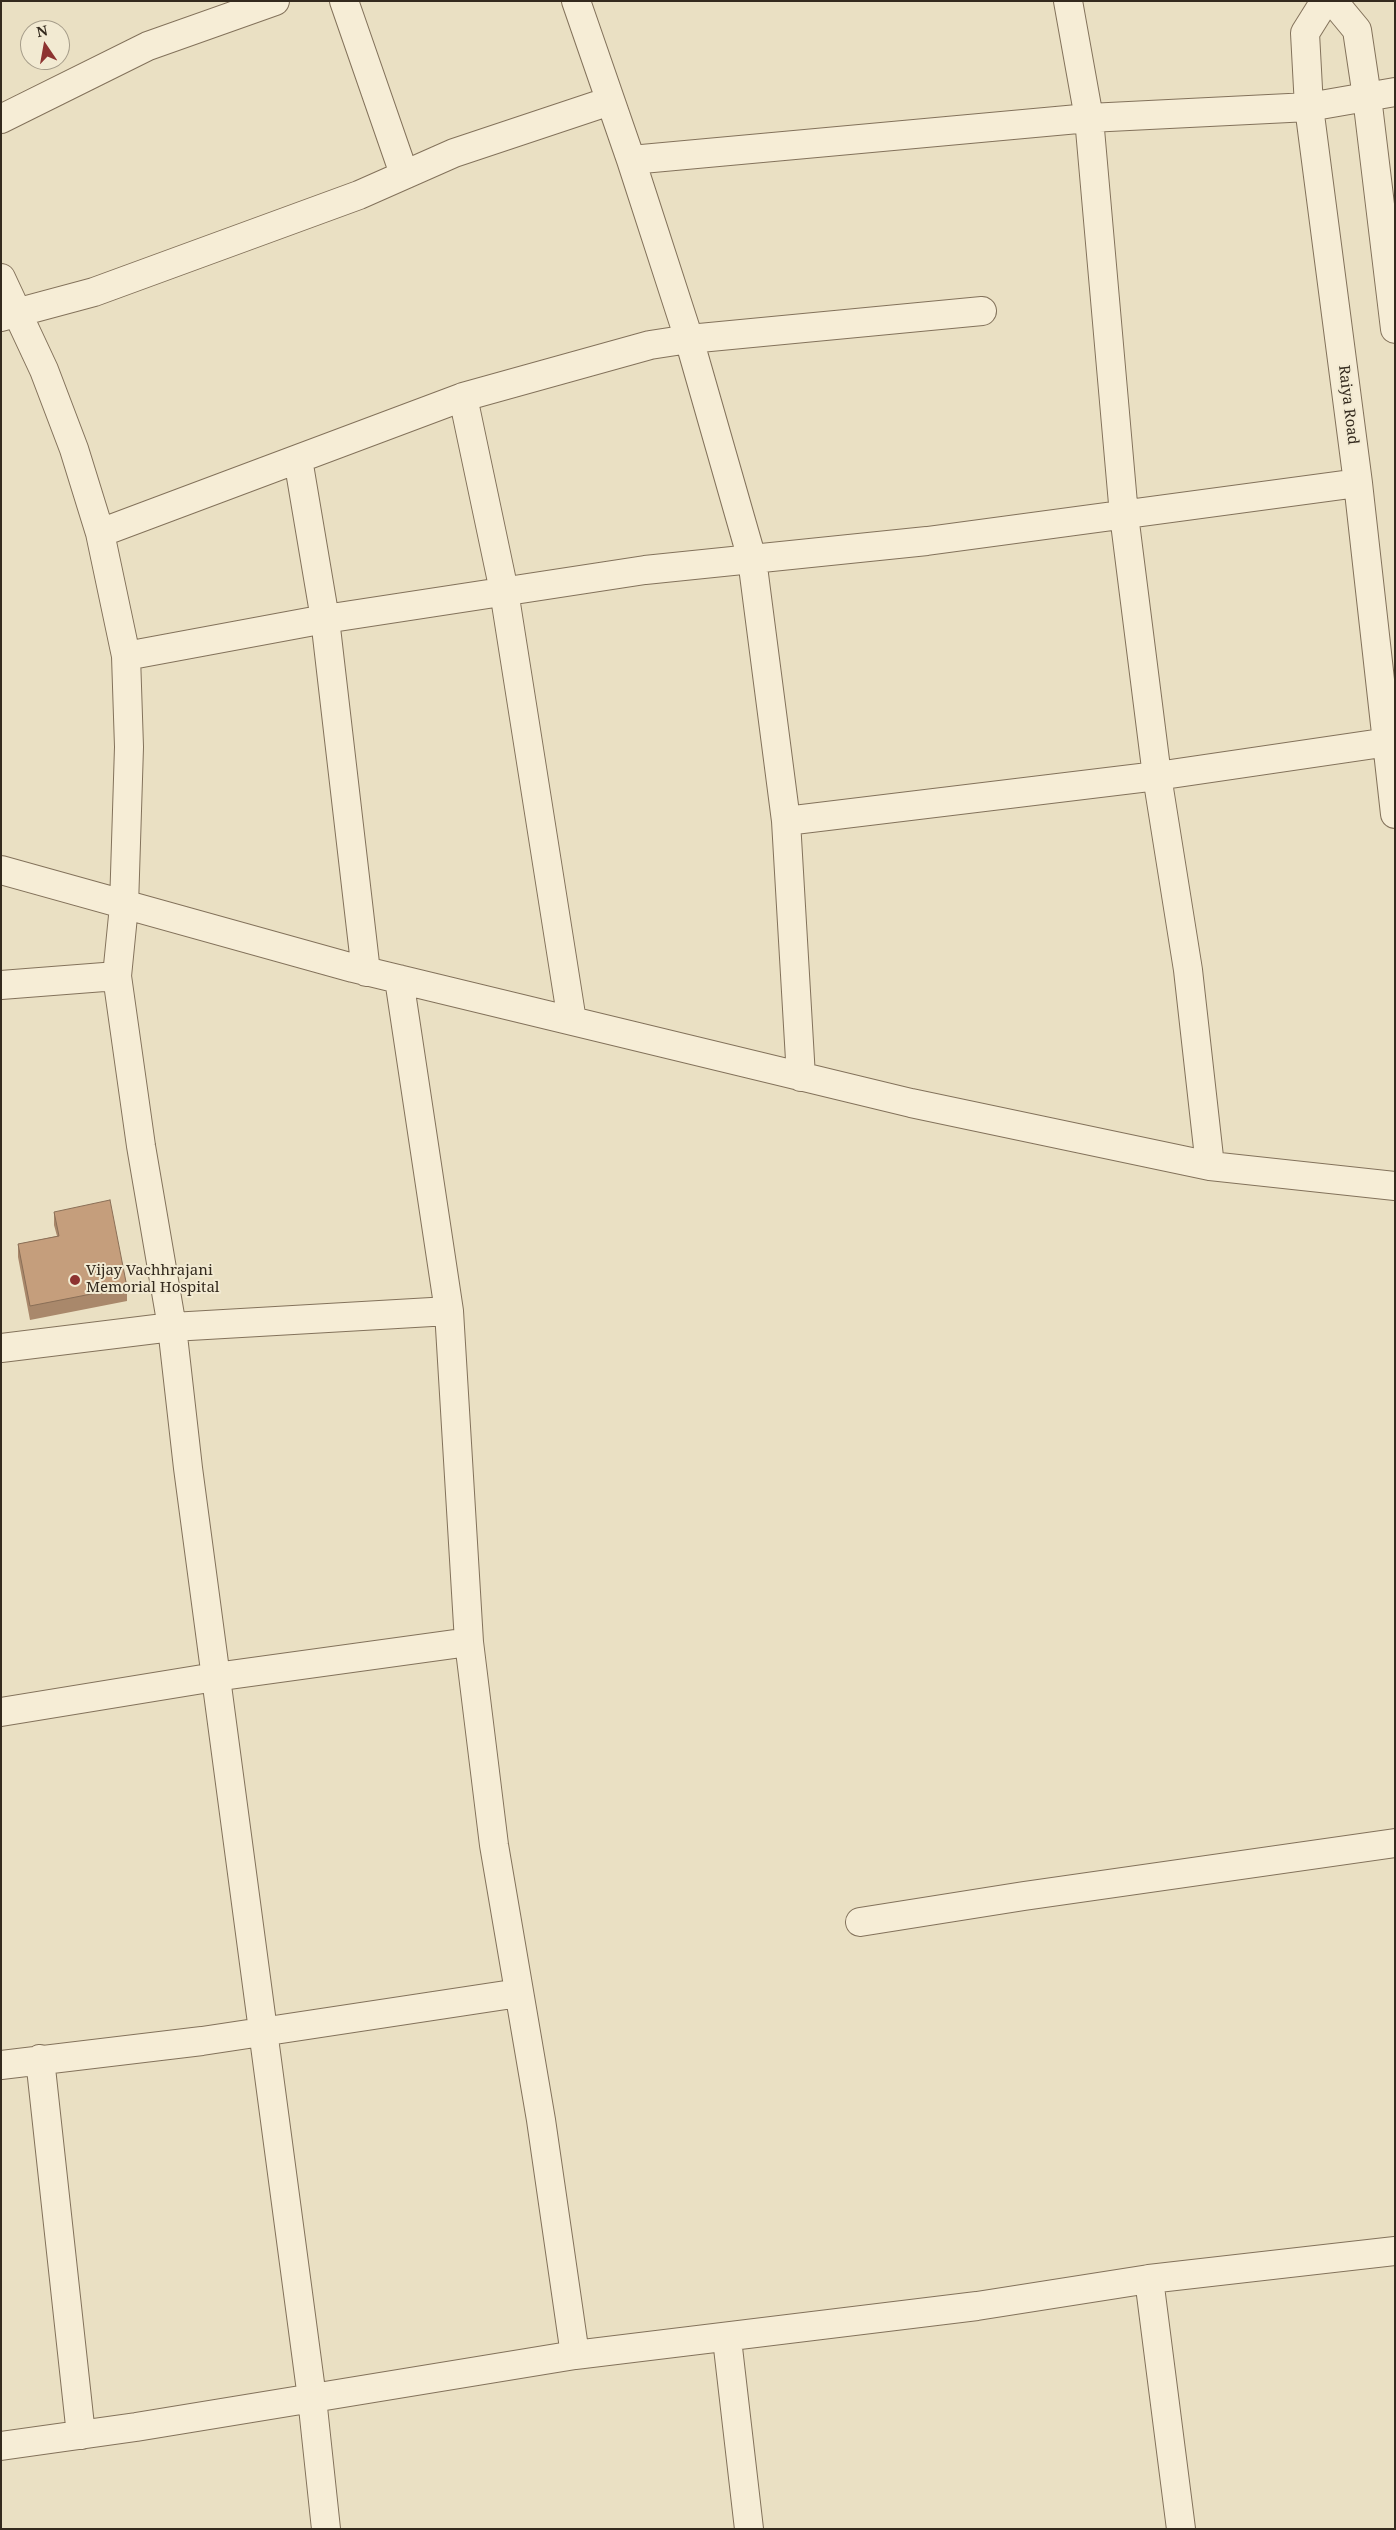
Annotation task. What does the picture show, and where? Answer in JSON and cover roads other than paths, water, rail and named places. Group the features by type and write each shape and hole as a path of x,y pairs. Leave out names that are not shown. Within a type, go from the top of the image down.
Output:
{"street":[{"path":"344,1 404,174"},
{"path":"576,1 631,160 689,339 752,559 786,821 801,1076"},
{"path":"1068,1 1089,118 1124,515 1157,776 1188,970 1210,1166"},
{"name":"Raiya Road","path":"1325,1 1305,33 1309,107 1358,483 1384,634 1395,814"},
{"path":"1333,1 1357,30 1395,329"},
{"path":"1,119 148,46 265,3"},
{"path":"631,160 1089,118 1309,107 1395,92"},
{"path":"9,314 102,289 295,219 454,153 610,101"},
{"path":"1,278 9,314 44,370 74,449 100,533 126,656 129,747 124,906 117,976 141,1146 172,1327 215,1677 312,2398 326,2529"},
{"path":"100,533 463,397 650,345 689,339 982,311"},
{"path":"463,397 504,591 572,1021"},
{"path":"298,459 326,619 366,972"},
{"path":"126,656 326,619 644,570 927,541 1358,483"},
{"path":"786,821 1157,776 1391,742"},
{"path":"1,870 124,906 366,972 911,1103 1210,1166 1395,1186"},
{"path":"1,985 117,976"},
{"path":"398,979 449,1311 469,1642 494,1845 520,1993 575,2356"},
{"path":"1,1348 172,1327 449,1311"},
{"path":"1,1712 215,1677 469,1642"},
{"path":"860,1922 1024,1896 1395,1843"},
{"path":"1,2064 263,2033 520,1993"},
{"path":"40,2059 81,2435"},
{"path":"1,2446 81,2435 575,2356 977,2306 1149,2279 1395,2251"},
{"path":"1149,2279 1181,2529"},
{"path":"727,2338 749,2529"}],"place":[{"name":"Vijay Vachhrajani Memorial Hospital","path":"75,1280"}]}
